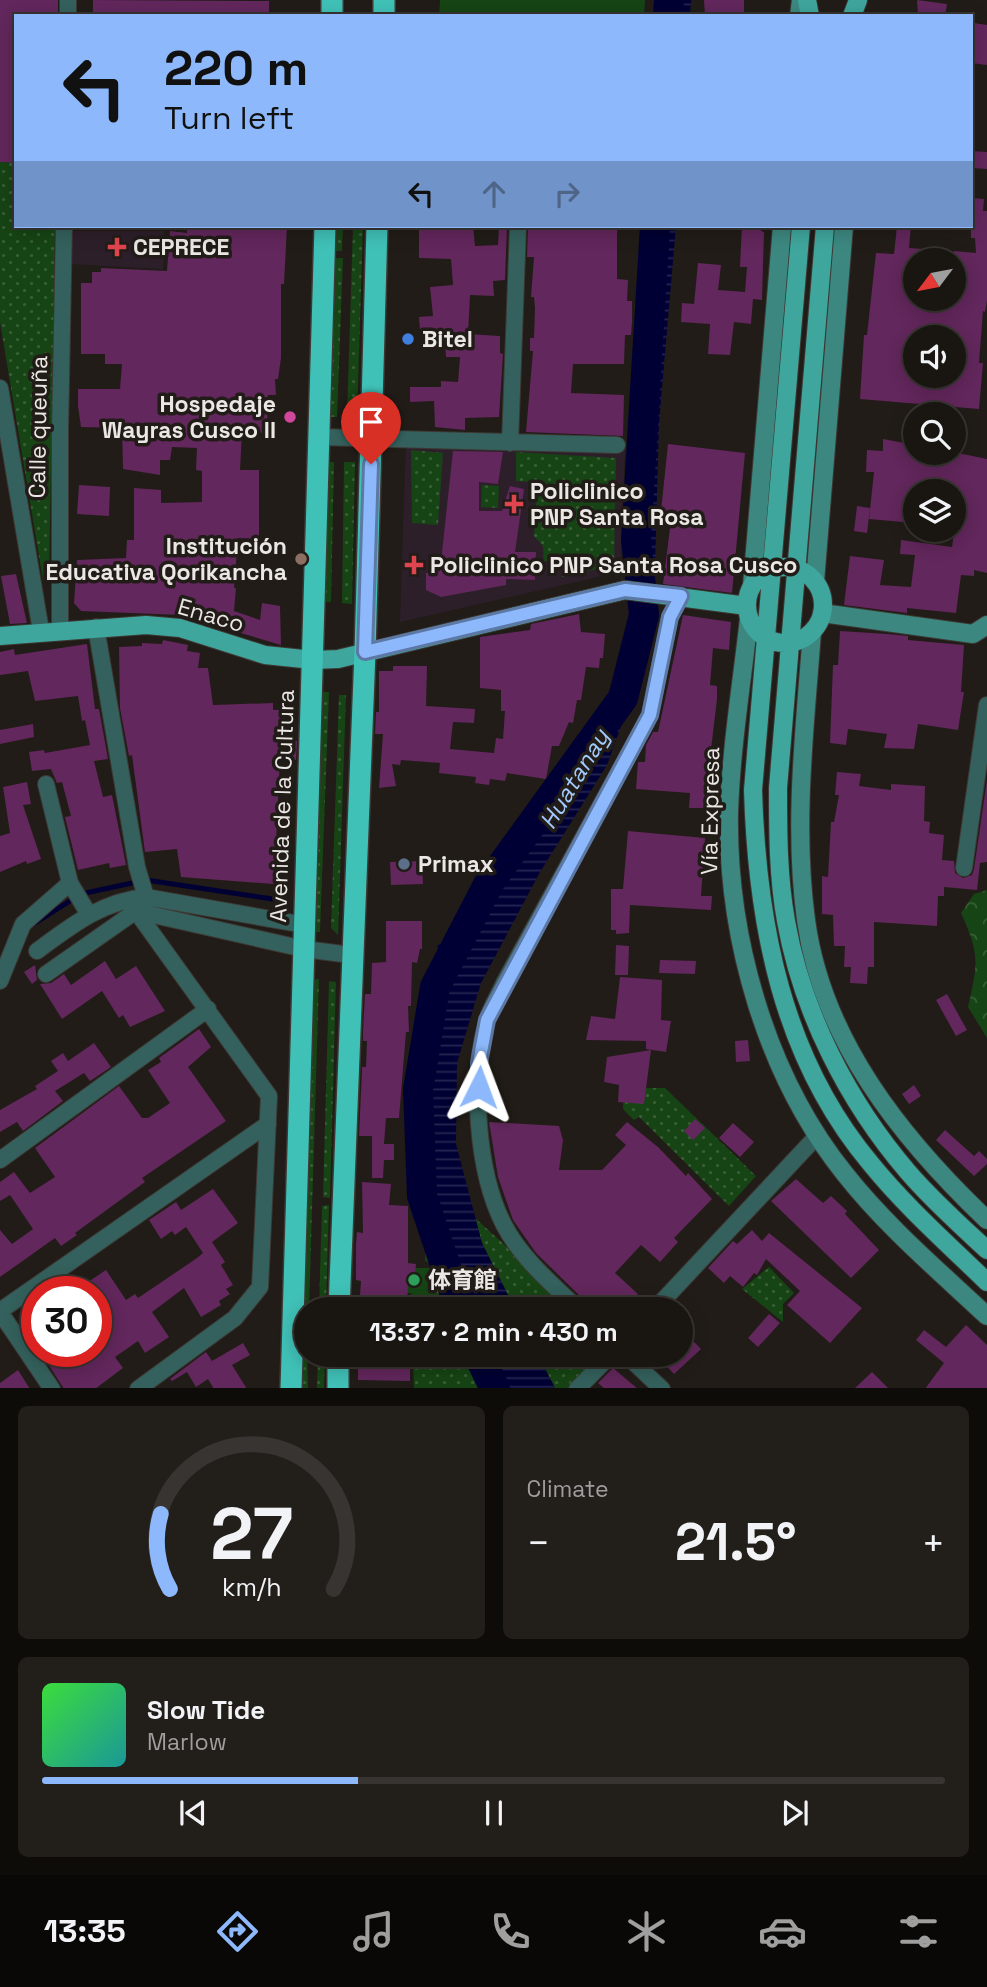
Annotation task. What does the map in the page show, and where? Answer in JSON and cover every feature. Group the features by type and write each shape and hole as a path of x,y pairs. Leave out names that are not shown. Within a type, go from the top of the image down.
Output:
{"highway":[{"name":"Avenida de la Cultura","path":"291,1388 325,228"},
{"path":"339,1297 365,652 377,228"},
{"path":"338,1367 338,1388"}],"main road":[{"name":"Vía Expresa","path":"782,228 752,586 729,811 730,872 740,935 765,1026 795,1097 817,1136 846,1176 921,1255 987,1316"},
{"name":"Vía Expresa","path":"802,228 753,790 755,844 763,921 779,988 805,1055 842,1124 870,1164 987,1282"},
{"path":"825,228 778,788 778,849 786,921 805,992 830,1054 866,1116 908,1172 987,1250"},
{"path":"815,582 844,228"},
{"path":"752,586 774,569 797,569 815,582 822,597 822,613 812,632 801,792 801,869 806,921 819,977 860,1071 890,1115 928,1161 987,1220"},
{"name":"Enaco","path":"0,636 60,629 180,628 219,643 265,655 313,660 365,652 625,590 680,596 748,612"},
{"path":"748,612 756,630 767,639 791,643 812,632"},
{"path":"822,613 973,634 986,630"}],"street":[{"name":"Calle queuña","path":"60,629 64,228"},
{"path":"510,443 518,228"},
{"path":"0,388 4,445 41,631"},
{"path":"319,437 617,445"},
{"path":"566,1297 530,1262 505,1227 486,1167 479,1111 479,1063 487,1020 504,983 650,715 670,617 680,596"},
{"path":"96,628 137,867 145,895"},
{"path":"964,867 987,705"},
{"path":"46,784 71,884 87,912"},
{"path":"0,981 23,924 71,884"},
{"path":"37,951 87,912 145,895 305,925"},
{"path":"46,974 136,911 304,949 351,955"},
{"path":"136,911 269,1096 260,1287 235,1318 138,1388"},
{"path":"0,1160 208,1009"},
{"path":"52,1388 0,1312 268,1124"},
{"path":"666,1297 817,1136"},
{"path":"577,1388 599,1367"},
{"path":"639,1367 662,1388"}],"shaded area":[{"name":"CEPRECE","path":"71,231 164,231 163,269 71,264"},
{"name":"Policlinico PNP Santa Rosa","path":"406,440 625,450 620,572 400,622"}],"green space":[{"path":"440,0 645,0 644,14 439,14"},
{"path":"0,162 14,163 14,228 55,228 49,580 43,580 0,322"},
{"path":"332,228 343,228 342,251 331,251"},
{"path":"353,228 363,228 357,417 347,417"},
{"path":"331,258 343,258 337,417 325,417"},
{"path":"411,450 443,453 438,525 412,523"},
{"path":"516,452 616,458 614,565 562,577 561,561 544,561 543,546 534,536 537,489 532,482 516,481"},
{"path":"325,462 334,462 331,602 321,602"},
{"path":"344,462 355,462 352,604 342,603"},
{"path":"482,485 499,486 498,508 481,507"},
{"path":"320,692 329,692 320,932 311,932"},
{"path":"339,695 346,695 338,935 331,928"},
{"path":"987,890 987,1038 968,1007 975,959 972,939 961,913 974,894"},
{"path":"319,979 309,1297 301,1297 308,980"},
{"path":"329,981 336,982 330,1198 323,1197"},
{"path":"624,1088 665,1088 756,1176 729,1206 639,1117 634,1120 623,1109"},
{"path":"329,1205 326,1297 319,1297 322,1206"},
{"path":"428,1213 456,1297 408,1297 412,1293 429,1293 430,1268 434,1264 425,1261"},
{"path":"475,1218 562,1297 509,1297 482,1243"},
{"path":"769,1267 794,1293 783,1304 783,1322 742,1289"},
{"name":"体育館","path":"399,1268 430,1268 429,1293 398,1293"},
{"path":"299,1367 307,1367 308,1388 299,1388"},
{"path":"318,1367 325,1367 324,1388 317,1388"},
{"path":"413,1367 484,1367 495,1388 414,1388"},
{"path":"544,1367 598,1367 573,1388 555,1388"}],"water":[{"path":"669,0 691,0 690,14 668,14"},
{"path":"655,228 676,228 659,423 653,638 607,765 540,872 481,983 457,1063 456,1144 482,1243 509,1297 456,1297 422,1196 418,1090 435,987 489,883 623,698 644,615 636,539"},
{"path":"484,1367 544,1367 555,1388 495,1388"}],"building":[{"path":"0,0 58,0 58,14 14,14 14,163 0,162"},
{"path":"93,0 269,1 269,14 93,13"},
{"path":"704,0 744,0 744,14 705,14"},
{"path":"917,0 947,4 945,14 918,14"},
{"path":"974,23 987,25 987,65 973,63"},
{"path":"973,151 987,152 987,169 973,168"},
{"path":"973,198 984,199 983,211 987,211 987,301 985,312 983,311 979,363 983,363 979,409 966,408 966,402 903,403 860,399 864,335 867,335 876,253 894,254 897,228 911,228 909,248 903,248 903,312 966,312 966,252 976,253 975,238 971,238"},
{"path":"187,228 287,228 284,284 281,284 281,358 278,379 275,379 276,395 268,395 267,433 242,432 240,470 259,470 259,539 238,538 234,588 234,611 260,620 262,603 280,606 281,645 180,615 81,611 74,603 77,560 126,558 127,540 134,540 134,488 161,490 161,503 202,502 202,471 196,470 197,448 172,447 170,460 160,460 160,475 123,469 122,428 81,427 78,406 78,389 120,389 122,364 105,364 105,354 81,354 81,283 92,283 92,272 101,272 101,268 167,271 170,231 187,233"},
{"path":"419,228 473,228 475,246 498,245 499,228 507,228 505,280 493,281 494,296 470,295 468,334 500,336 500,353 503,354 499,417 465,418 465,430 435,427 434,401 410,402 410,387 441,387 441,381 458,382 460,357 446,357 445,342 425,343 424,330 420,330 419,317 433,316 430,287 453,285 451,259 419,258"},
{"path":"528,228 617,230 617,279 628,280 627,301 632,301 632,322 631,335 625,335 624,364 573,364 571,393 624,395 623,436 526,432 533,351 530,351 530,338 534,338 535,308 534,297 531,297 534,257 527,257"},
{"path":"742,228 761,228 764,232 762,300 753,299 751,324 734,322 730,355 708,354 710,324 681,322 682,303 694,304 698,263 721,265 718,290 745,292 747,267 740,267"},
{"path":"883,439 903,443 903,465 966,465 966,455 987,459 987,573 974,570 974,576 961,575 956,613 907,608 907,613 844,605 850,556 884,560 880,585 911,587 915,555 900,554 901,540 952,547 953,542 966,542 966,479 903,479 903,522 869,519 874,472 866,472 867,450 883,451"},
{"path":"668,444 745,453 732,593 663,584 672,512 661,511"},
{"path":"453,451 503,452 498,484 479,482 479,511 502,511 510,486 524,489 515,552 536,552 535,580 506,579 506,585 441,597 426,590 426,573 440,571"},
{"path":"79,485 110,487 109,516 77,514"},
{"path":"857,506 870,508 867,533 854,531"},
{"path":"16,574 27,623 10,624 1,576"},
{"path":"579,614 581,632 605,634 603,658 600,658 599,668 586,667 581,700 577,700 573,723 569,722 559,746 552,746 546,779 507,773 505,781 490,779 489,785 475,783 476,777 439,773 440,763 401,760 400,765 392,764 396,786 379,788 383,734 375,734 376,712 379,712 379,671 393,671 393,666 427,666 426,706 475,709 474,723 453,722 450,749 494,753 496,738 503,739 505,711 501,711 501,690 480,688 480,637 530,630 531,624"},
{"path":"683,615 731,622 729,650 713,648 710,685 717,686 717,699 704,808 689,808 690,793 636,789 638,762 645,762 646,745 653,732 658,732"},
{"path":"840,631 908,636 908,640 964,645 961,692 964,692 958,730 918,724 914,749 884,748 887,734 848,729 846,745 830,743 833,665 838,665"},
{"path":"163,640 188,645 187,651 200,653 198,668 208,668 213,705 273,703 273,710 291,710 293,740 297,741 296,760 280,759 274,884 181,877 177,849 145,852 132,755 129,756 120,708 119,647 142,646 142,643 162,644"},
{"path":"87,644 95,709 99,709 108,759 94,761 103,797 112,795 126,865 110,868 109,863 78,870 65,817 71,816 62,782 57,783 51,769 32,771 29,752 44,750 45,753 90,745 78,696 35,701 28,671 0,675 0,652 14,649 15,655"},
{"path":"33,724 34,737 0,744 0,730"},
{"path":"837,772 861,774 859,786 891,790 891,784 925,786 924,821 930,822 929,833 944,835 942,860 954,861 955,873 963,878 972,875 974,869 987,780 987,862 980,863 977,890 944,887 944,896 938,896 937,926 874,922 874,967 868,967 867,984 850,983 851,967 844,967 845,946 834,946 833,915 822,914 822,876 828,877 831,822 834,822 839,795 835,795"},
{"path":"27,782 31,804 23,805 41,859 27,864 26,861 0,872 0,836 10,833 3,787"},
{"path":"628,831 705,838 701,896 712,896 711,910 630,905 629,933 616,934 616,930 611,930 611,889 623,889"},
{"path":"422,861 423,884 391,885 390,862"},
{"path":"386,921 422,921 422,949 417,963 412,962 411,1006 408,1006 409,1032 406,1032 399,1118 386,1118 384,1144 394,1144 394,1160 384,1160 383,1178 372,1178 372,1136 359,1136 362,1067 366,1067 367,1041 363,1041 365,994 371,994 372,963 386,962"},
{"path":"616,945 629,946 628,975 615,975"},
{"path":"660,960 696,961 695,974 659,973"},
{"path":"105,961 116,979 136,966 165,1011 130,1027 123,1015 119,1018 102,991 62,1019 40,984 51,983 64,974 71,985"},
{"path":"35,965 37,980 32,984 24,972"},
{"path":"620,977 662,980 661,1020 671,1021 666,1052 646,1049 646,1041 586,1040 591,1016 615,1019"},
{"path":"947,994 967,1030 956,1036 936,1000"},
{"path":"199,1029 211,1047 188,1067 226,1121 142,1178 145,1182 75,1233 77,1235 61,1246 55,1238 0,1277 0,1230 12,1244 33,1229 10,1195 0,1201 0,1182 14,1172 30,1193 55,1177 35,1148 119,1086 142,1118 148,1118 170,1103 148,1070 161,1062 159,1058"},
{"path":"748,1040 750,1061 736,1062 735,1041"},
{"path":"94,1043 111,1067 90,1081 84,1073 55,1091 63,1101 23,1131 17,1122 0,1132 0,1110 37,1089 35,1086 58,1071 51,1061 63,1053 68,1061"},
{"path":"651,1050 644,1104 618,1102 619,1085 604,1082 607,1057"},
{"path":"914,1085 921,1096 909,1104 902,1094"},
{"path":"695,1119 705,1128 693,1140 684,1131"},
{"path":"489,1122 559,1126 563,1140 559,1170 602,1170 626,1145 615,1135 627,1122 658,1147 686,1176 688,1173 712,1199 674,1238 678,1242 660,1262 641,1245 615,1273 638,1294 635,1297 581,1297 536,1253 513,1220 498,1177"},
{"path":"733,1123 754,1142 740,1157 719,1138"},
{"path":"945,1130 974,1156 979,1151 987,1159 987,1164 974,1176 936,1140"},
{"path":"796,1179 823,1203 831,1196 879,1250 851,1278 771,1201"},
{"path":"362,1182 391,1184 389,1205 408,1206 408,1263 416,1264 414,1284 408,1283 407,1297 360,1297 361,1281 356,1280 356,1244 357,1232 363,1233"},
{"path":"213,1189 238,1223 212,1242 225,1262 221,1265 233,1285 226,1289 230,1294 219,1301 221,1305 201,1317 184,1288 152,1312 169,1337 145,1353 138,1341 115,1357 123,1368 96,1388 63,1388 50,1367 112,1367 112,1279 126,1300 135,1294 138,1298 203,1253 186,1227 175,1235 172,1231 161,1239 149,1220 176,1202 181,1210"},
{"path":"752,1230 762,1241 769,1233 862,1308 830,1343 787,1305 800,1291 766,1259 757,1275 754,1273 743,1287 730,1276 724,1283 708,1268 733,1241 737,1244"},
{"path":"106,1270 110,1276 97,1276"},
{"path":"769,1314 780,1323 758,1347 748,1338"},
{"path":"966,1325 987,1345 987,1388 926,1388 944,1363 916,1340 924,1330 946,1347"},
{"path":"693,1341 701,1349 693,1356"},
{"path":"243,1343 250,1355 232,1365 246,1388 213,1388 208,1379 196,1387 187,1372 172,1381 170,1379 206,1352 212,1361"},
{"path":"358,1367 410,1367 410,1381 358,1380"},
{"path":"667,1367 682,1367 674,1374"},
{"path":"613,1368 637,1388 604,1388 598,1383"},
{"path":"18,1370 29,1388 0,1388 0,1383"},
{"path":"872,1372 888,1388 855,1388"}],"waterway":[{"name":"Huatanay","path":"668,14 669,0"},
{"path":"456,1297 422,1196 418,1090 435,987 489,883 623,698 644,615 636,539 655,228"},
{"path":"32,925 81,894 146,880 286,901"},
{"path":"440,947 460,953"},
{"path":"484,1367 495,1388"}],"place":[{"name":"CEPRECE","path":"117,247"},
{"name":"Bitel","path":"408,339"},
{"name":"Hospedaje Wayras Cusco II","path":"290,417"},
{"name":"Policlinico PNP Santa Rosa","path":"514,504"},
{"name":"Institución Educativa Qorikancha","path":"301,559"},
{"name":"Policlinico PNP Santa Rosa Cusco","path":"414,565"},
{"name":"Primax","path":"404,864"},
{"name":"体育館","path":"414,1280"}],"route":[{"path":"371,464 365,652 625,590 681,596 670,617 663,662 650,715 504,983 487,1020 479,1063 479,1087"}]}
